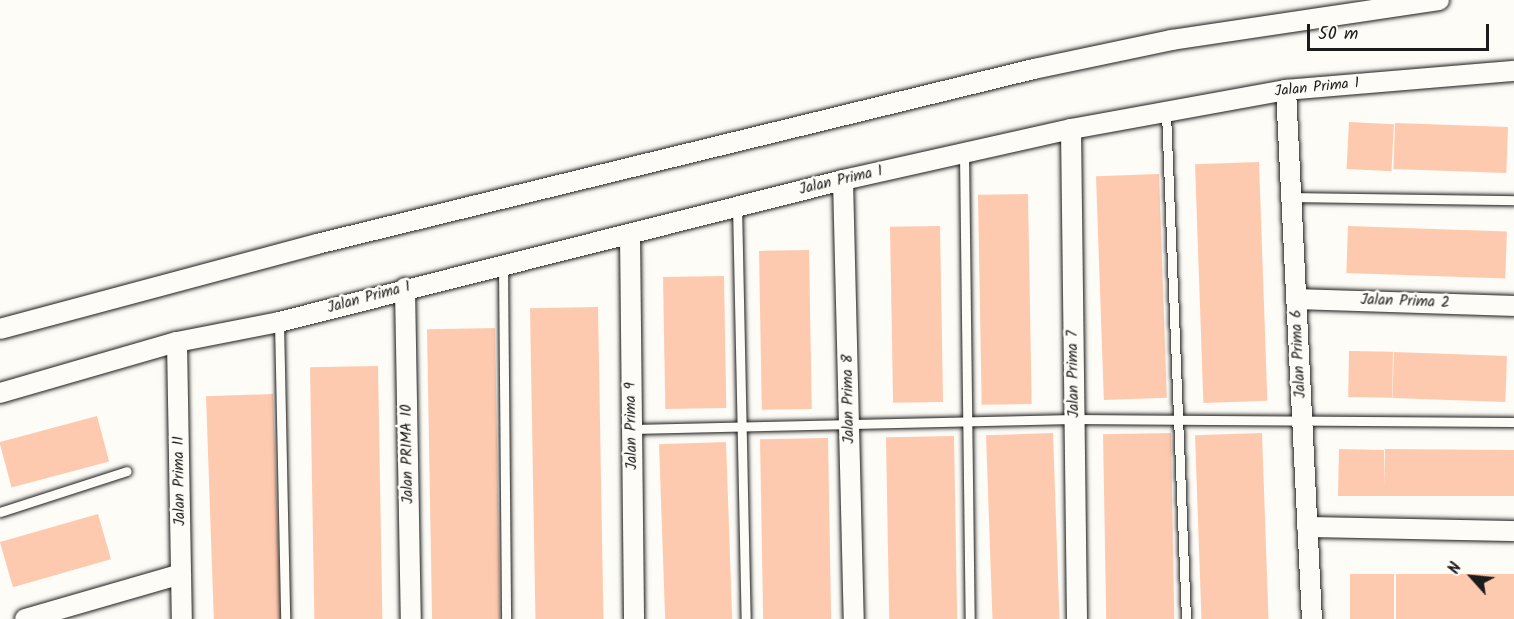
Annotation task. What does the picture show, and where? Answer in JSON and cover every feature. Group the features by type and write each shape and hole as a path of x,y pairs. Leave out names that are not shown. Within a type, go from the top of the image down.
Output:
{"street":[{"path":"0,329 306,246 1034,69 1172,40 1370,4 1439,0"},
{"name":"Jalan Prima 1","path":"0,393 177,342 279,321 503,263 630,234 843,180 1071,129 1166,109 1286,90 1514,70"},
{"name":"Jalan Prima 6","path":"1286,90 1312,619"},
{"name":"Jalan Prima 7","path":"1071,129 1077,619"},
{"name":"Jalan Prima 8","path":"843,180 854,619"},
{"name":"Jalan Prima 9","path":"630,234 634,619"},
{"name":"Jalan PR1MA 10","path":"405,288 411,619"},
{"name":"Jalan Prima 2","path":"1297,299 1514,306"},
{"name":"Jalan Prima 11","path":"177,342 182,619"},
{"path":"1307,527 1514,531"},
{"path":"25,619 181,574"}],"lane":[{"path":"1166,109 1186,619"},
{"path":"964,153 970,619"},
{"path":"1292,197 1514,200"},
{"path":"737,206 746,619"},
{"path":"503,263 506,619"},
{"path":"279,321 285,619"},
{"path":"632,429 1074,419 1514,422"},
{"path":"0,512 127,471"}],"building":[{"path":"1349,122 1394,124 1391,171 1347,169"},
{"path":"1395,123 1508,127 1506,173 1393,169"},
{"path":"1259,162 1267,401 1203,403 1195,164"},
{"path":"1159,174 1167,398 1104,400 1096,176"},
{"path":"1028,194 1032,404 982,405 978,195"},
{"path":"940,226 943,402 893,403 890,227"},
{"path":"1348,226 1507,232 1505,279 1346,273"},
{"path":"809,250 812,409 762,410 759,251"},
{"path":"724,276 726,408 665,409 663,277"},
{"path":"598,307 603,619 535,619 530,308"},
{"path":"495,328 500,619 432,619 427,329"},
{"path":"1349,351 1393,352 1392,398 1348,397"},
{"path":"1394,352 1507,356 1505,402 1392,398"},
{"path":"378,366 382,619 314,619 310,367"},
{"path":"273,394 281,619 214,619 206,396"},
{"path":"97,416 109,461 12,488 0,442"},
{"path":"1053,433 1059,619 992,619 986,435"},
{"path":"1171,433 1174,619 1106,619 1103,434"},
{"path":"1262,433 1268,619 1201,619 1195,435"},
{"path":"954,436 957,619 889,619 886,437"},
{"path":"828,438 831,619 763,619 760,439"},
{"path":"726,442 732,619 665,619 659,444"},
{"path":"1339,449 1384,450 1384,486 1385,449 1514,450 1514,496 1338,496"},
{"path":"98,514 111,559 13,587 0,542"},
{"path":"1350,574 1394,574 1394,619 1350,619"},
{"path":"1396,574 1514,574 1514,619 1396,619"}]}
